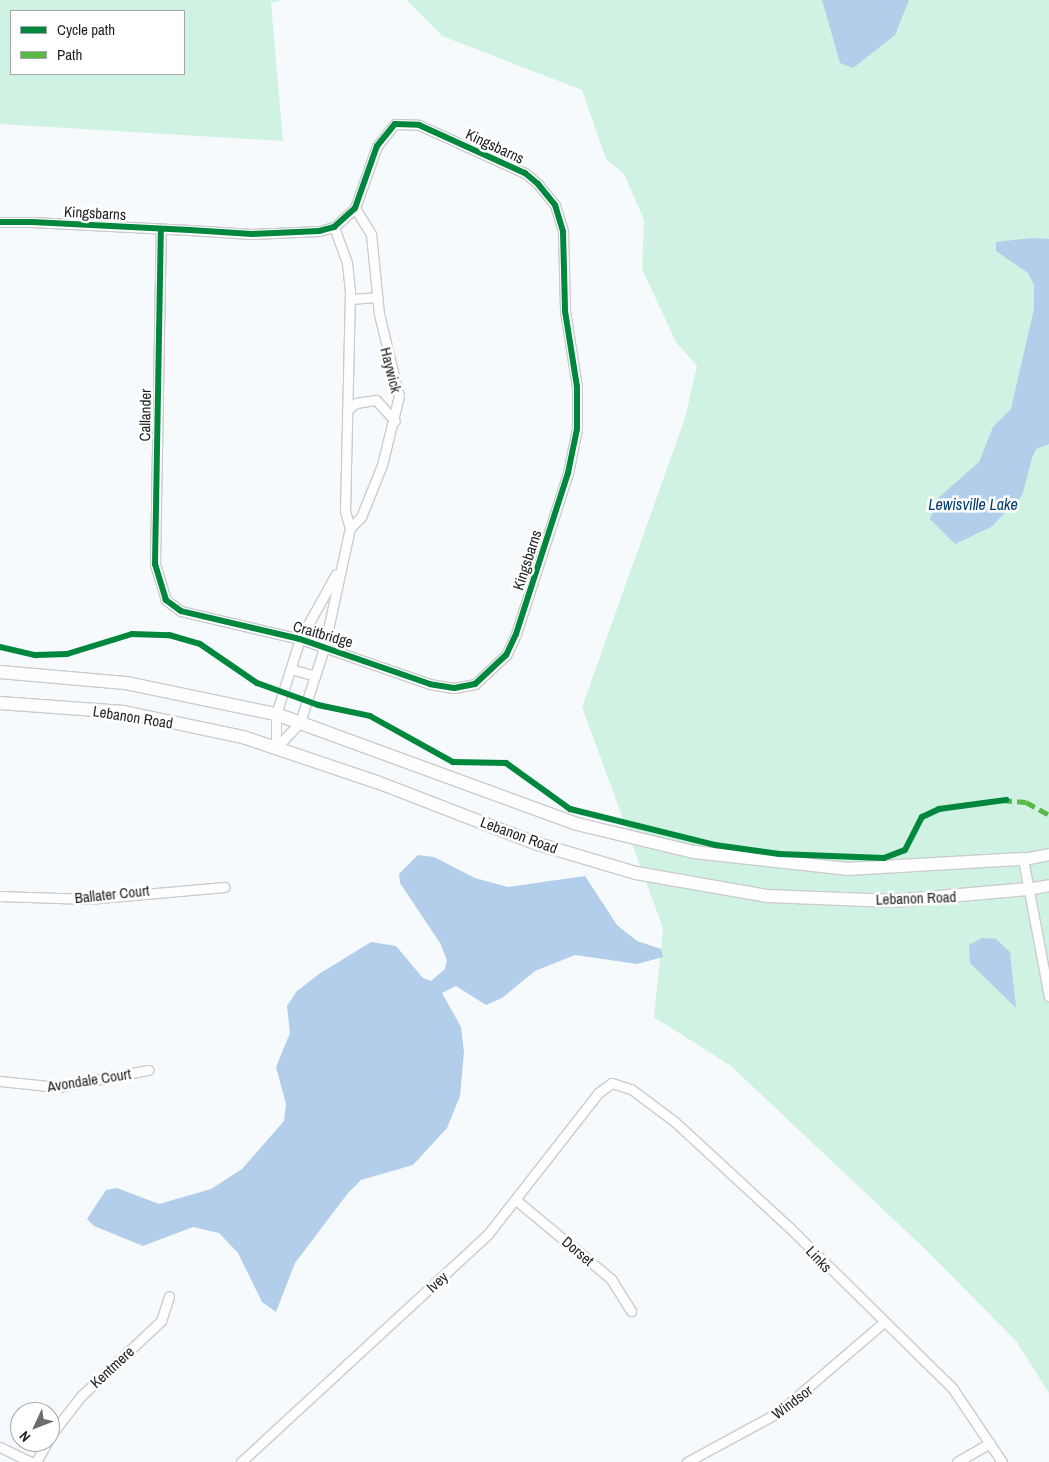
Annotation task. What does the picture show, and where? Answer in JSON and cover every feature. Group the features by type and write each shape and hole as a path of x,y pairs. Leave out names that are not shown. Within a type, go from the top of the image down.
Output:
{"main road":[{"name":"Lebanon Road","path":"0,672 140,685 276,714 569,821 694,852 846,869 1023,859"},
{"name":"Lebanon Road","path":"0,703 124,712 276,748 538,844 636,873 768,896 892,901 1027,889"}],"street":[{"name":"Kingsbarns","path":"0,222 295,235 334,227 355,208 377,146 395,124 419,125 526,173 555,205 563,232 565,311 577,387 572,455 516,634 506,656 475,684"},
{"name":"Haywick","path":"276,748 300,722 324,648 350,528 361,517 394,421 399,396 385,349 377,297 372,234 355,208"},
{"name":"Haywick","path":"334,227 348,263 350,299 344,511 350,528"},
{"name":"Callander","path":"161,229 155,564 166,600"},
{"path":"350,299 377,297"},
{"path":"347,410 356,403 376,400 394,421"},
{"name":"Haywick","path":"276,748 276,714 300,639 341,565"},
{"name":"Craitbridge","path":"166,600 181,611 300,639 430,684 454,688 475,684"},
{"path":"290,669 315,676"},
{"name":"Lebanon Road","path":"1023,859 1049,854"},
{"path":"1023,859 1027,889 1049,997"},
{"name":"Lebanon Road","path":"1027,889 1049,885"},
{"name":"Ballater Court","path":"0,896 88,899 224,887"},
{"name":"Avondale Court","path":"0,1081 58,1087 148,1070"},
{"name":"Ivey","path":"241,1462 474,1247 516,1200 598,1093 612,1083"},
{"name":"Links","path":"612,1083 631,1089 688,1132 957,1393 1002,1462"},
{"name":"Dorset","path":"516,1200 611,1279 631,1311"},
{"name":"Kentmere","path":"60,1423 81,1396 161,1320 169,1296"},
{"name":"Windsor","path":"687,1462 779,1412 883,1323"},
{"path":"957,1462 990,1443"},
{"path":"0,1447 31,1462"}],"green space":[{"path":"0,0 282,0 271,3 283,141 0,124"},
{"path":"407,0 1049,0 1049,1393 1016,1341 926,1250 731,1066 654,1017 663,928 582,707 685,418 697,366 676,342 642,269 644,220 624,174 606,159 582,90 442,36"}],"water":[{"path":"822,0 909,0 895,35 853,68 840,63"},
{"name":"Lewisville Lake","path":"1033,238 1049,239 1049,444 1036,449 1022,496 991,527 955,544 930,519 938,498 979,462 993,427 1011,409 1034,309 1034,285 1028,273 996,251 996,242"},
{"path":"418,855 434,857 475,878 508,887 585,876 617,925 637,941 661,949 663,957 637,964 575,955 535,971 502,998 486,1005 456,986 442,993 461,1027 464,1052 460,1096 447,1128 413,1165 361,1180 348,1193 295,1263 276,1312 262,1302 238,1253 219,1233 193,1227 143,1246 94,1226 87,1219 106,1190 117,1188 159,1204 211,1189 242,1169 284,1121 286,1104 276,1067 290,1033 287,1006 297,991 319,974 371,942 396,946 423,978 431,981 445,969 447,960 440,943 400,883 399,874"},
{"path":"982,938 996,939 1010,952 1016,1008 970,963 969,945"}],"marked path":[{"path":"1002,800 1026,802 1049,815"}],"cycle path":[{"path":"0,222 32,222 190,230 252,234 319,231 334,227 355,208 377,146 395,124 419,125 525,173 538,184 555,205 563,232 565,311 577,387 577,429 568,473 516,634 506,655 475,684 454,688 430,684 300,639 181,611 166,600 155,564 161,229"},
{"path":"0,647 36,655 67,654 132,634 169,635 200,644 257,683 318,705 370,716 453,762 506,763 570,809 715,845 779,854 884,858 905,850 922,817 939,809 1006,800"}]}
